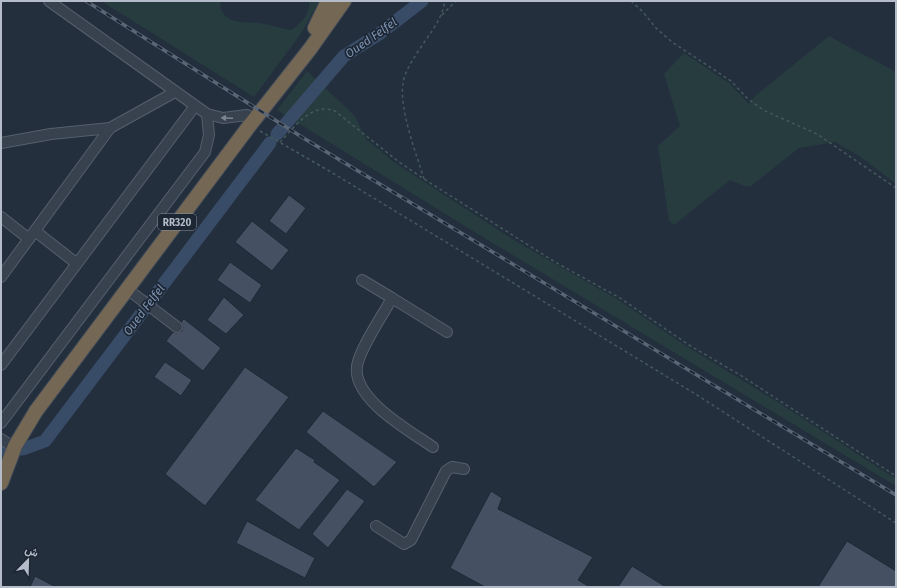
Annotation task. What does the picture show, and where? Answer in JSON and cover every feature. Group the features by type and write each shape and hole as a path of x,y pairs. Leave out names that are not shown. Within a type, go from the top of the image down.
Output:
{"highway":[{"name":"RR320","path":"1,483 6,448 303,45 318,24 328,1"},
{"name":"RR320","path":"6,448 36,411 127,289 248,120 310,49 344,1"}],"street":[{"path":"49,1 207,114 222,118 248,120"},
{"path":"1,143 51,134 110,128 175,92"},
{"path":"3,360 195,106"},
{"path":"1,423 205,152 209,135 207,114"},
{"path":"1,277 110,128"},
{"path":"1,217 76,263"},
{"path":"362,280 447,332"},
{"path":"127,289 177,327"},
{"path":"392,298 360,357 357,376 369,399 396,422 434,447"},
{"path":"376,526 404,544 411,540 446,471 452,467 464,469"}],"path":[{"path":"441,17 444,8 444,1"},
{"path":"424,179 403,102 403,83 406,71 441,17 456,1"},
{"path":"631,1 643,12 656,28 672,42 731,81 747,98 763,110 817,134 896,188"},
{"path":"280,142 310,112 327,108 335,111 399,162 424,179 554,262 620,298 689,345 740,375 896,476"},
{"path":"248,120 280,142 697,394 896,523"}],"green space":[{"path":"101,1 220,1 221,9 228,18 239,22 262,24 290,30 297,26 307,14 309,1 319,1 302,32 254,97"},
{"path":"829,36 896,72 896,184 861,157 835,142 799,148 751,186 744,186 730,180 674,225 669,221 658,146 680,126 664,74 684,53 729,83 749,104 755,96"},
{"path":"307,71 355,116 366,139 395,163 517,242 617,299 683,344 779,403 896,479 896,486 486,239 277,110"}],"building":[{"path":"289,195 306,208 286,234 269,221"},
{"path":"252,221 289,250 272,271 235,242"},
{"path":"230,262 262,285 250,303 217,280"},
{"path":"224,297 244,315 226,334 207,320"},
{"path":"184,319 221,348 203,371 166,341 173,332 177,333 182,331 183,327 181,322"},
{"path":"165,362 192,380 181,396 154,377"},
{"path":"245,367 289,397 205,506 165,474"},
{"path":"323,411 397,462 374,487 306,432"},
{"path":"296,448 315,460 314,462 340,480 299,530 255,500"},
{"path":"347,489 365,501 328,548 312,534"},
{"path":"491,491 502,498 498,509 593,557 578,580 590,587 485,587 450,568"},
{"path":"247,521 315,558 305,578 236,543"},
{"path":"847,541 896,571 896,587 818,587"},
{"path":"632,566 666,587 618,587"},
{"path":"35,576 56,587 30,587"}],"waterway":[{"name":"Oued Felfel","path":"277,134 344,56 379,34 422,1"},
{"name":"Oued Felfel","path":"1,449 23,449 45,441 270,143"}],"railway":[{"path":"86,1 305,139 896,495"}]}
